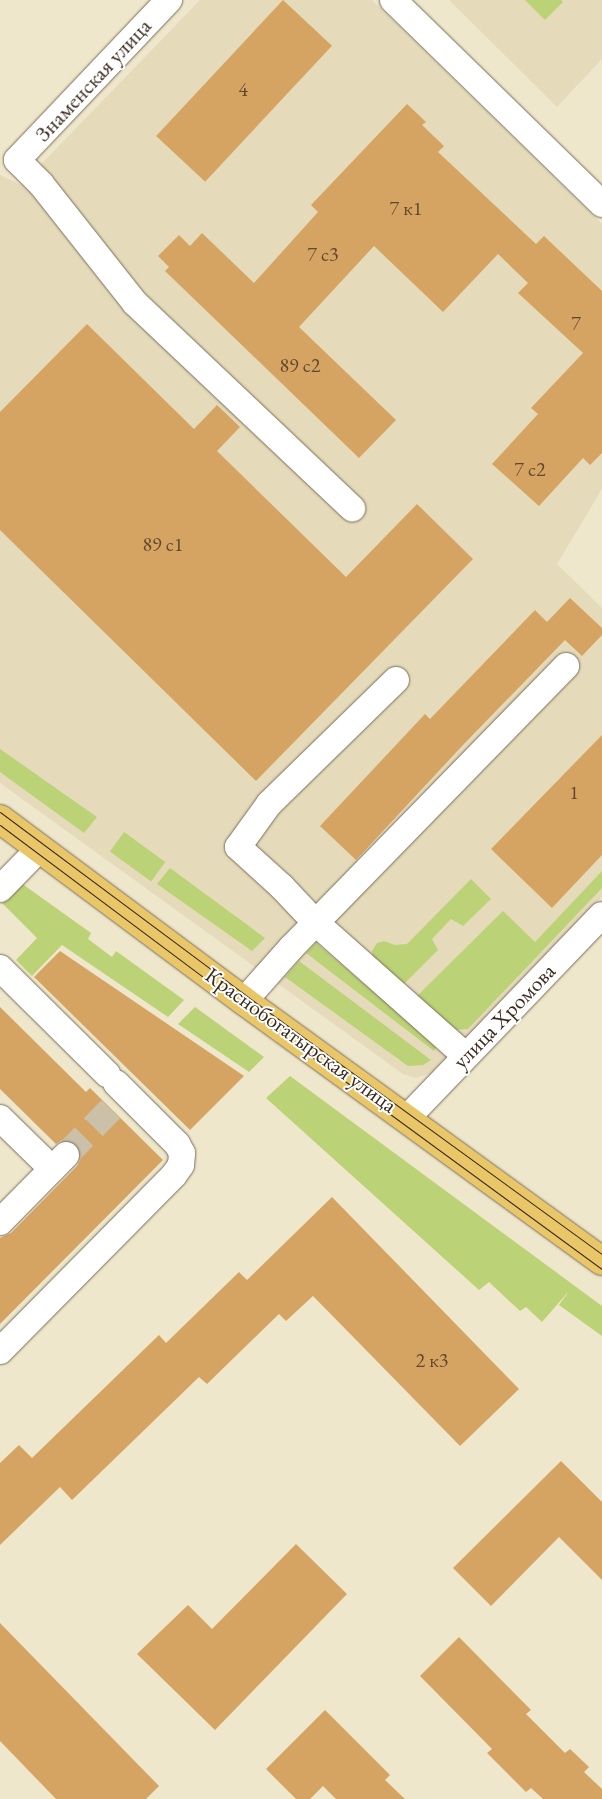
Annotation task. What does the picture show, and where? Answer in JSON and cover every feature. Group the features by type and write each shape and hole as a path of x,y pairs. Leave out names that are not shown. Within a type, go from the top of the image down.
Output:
{"main road":[{"name":"Краснобогатырская улица","path":"0,819 244,1001 602,1261"}],"street":[{"name":"Знаменская улица","path":"9,160 169,0"},
{"path":"393,0 602,204"},
{"path":"9,160 36,178 135,303 352,508"},
{"path":"244,1001 316,923 566,666"},
{"path":"396,680 269,804 238,847 282,887 316,923 466,1056"},
{"path":"0,889 40,848"},
{"name":"улица Хромова","path":"407,1118 601,919"},
{"path":"0,968 115,1090 177,1144 182,1153 181,1165 174,1175 0,1351"},
{"path":"0,1118 59,1162 0,1222"}],"shaded area":[{"path":"200,0 372,0 602,224 602,489 557,564 602,608 602,897 437,1072 415,1078 403,1074 0,783 0,175 21,185"},
{"path":"449,0 602,0 602,59 557,107"}],"green space":[{"path":"525,0 561,0 563,2 545,20"},
{"path":"0,749 97,817 84,833 0,772"},
{"path":"124,832 165,862 151,881 110,851"},
{"path":"170,868 265,938 252,951 157,884"},
{"path":"602,871 602,888 468,1029 454,1030 414,999 503,911 535,942"},
{"path":"471,879 491,899 463,926 451,919 432,939 438,950 402,986 372,957 372,951 377,943 384,941 395,945 407,944"},
{"path":"21,883 91,933 88,939 112,957 116,951 184,1000 168,1017 62,945 32,976 16,960 37,938 2,903"},
{"path":"316,943 430,1040 436,1047 434,1051 306,953"},
{"path":"299,961 431,1060 423,1065 408,1066 285,977"},
{"path":"195,1007 264,1057 249,1072 178,1024"},
{"path":"290,1076 602,1306 602,1336 559,1305 569,1291 542,1322 526,1307 520,1311 489,1282 479,1290 266,1098"}],"building":[{"path":"283,0 332,46 205,182 156,136"},
{"path":"407,104 426,122 422,125 444,146 438,152 536,244 544,236 602,291 602,453 590,465 583,458 539,506 492,464 538,414 531,408 583,353 518,293 528,283 498,254 443,312 374,246 299,327 396,420 359,458 165,271 169,267 158,256 179,235 190,246 202,233 254,283 318,212 311,205"},
{"path":"87,324 194,429 217,405 240,427 217,451 346,577 417,504 473,559 256,781 0,530 0,412"},
{"path":"570,598 602,628 602,635 582,656 565,640 463,745 356,860 320,826 425,714 430,719 535,610 547,622"},
{"path":"602,735 602,855 552,908 491,849"},
{"path":"60,951 244,1076 190,1130 34,977"},
{"path":"0,1007 86,1092 90,1088 163,1160 0,1324 0,1238 11,1233 77,1166 81,1158 76,1144 62,1140 56,1144 0,1089"},
{"path":"332,1197 519,1389 460,1446 313,1296 286,1321 279,1314 207,1384 199,1377 72,1500 60,1487 0,1545 0,1463 19,1445 32,1458 159,1335 166,1343 239,1272 247,1280"},
{"path":"561,1461 602,1502 602,1580 559,1537 491,1606 453,1568"},
{"path":"296,1544 347,1594 215,1730 137,1654 188,1605 212,1629"},
{"path":"0,1623 159,1786 146,1799 56,1799 0,1741"},
{"path":"459,1637 531,1710 526,1714 565,1753 570,1749 589,1767 584,1772 602,1789 602,1799 543,1799 531,1788 526,1792 487,1753 492,1749 420,1676"},
{"path":"325,1710 390,1775 385,1780 405,1799 336,1799 323,1786 310,1799 296,1799 266,1769"}],"tunnel":[{"path":"66,1155 111,1109"}],"tram line":[{"path":"0,812 248,997 602,1254"},
{"path":"0,825 241,1005 602,1269"}]}
